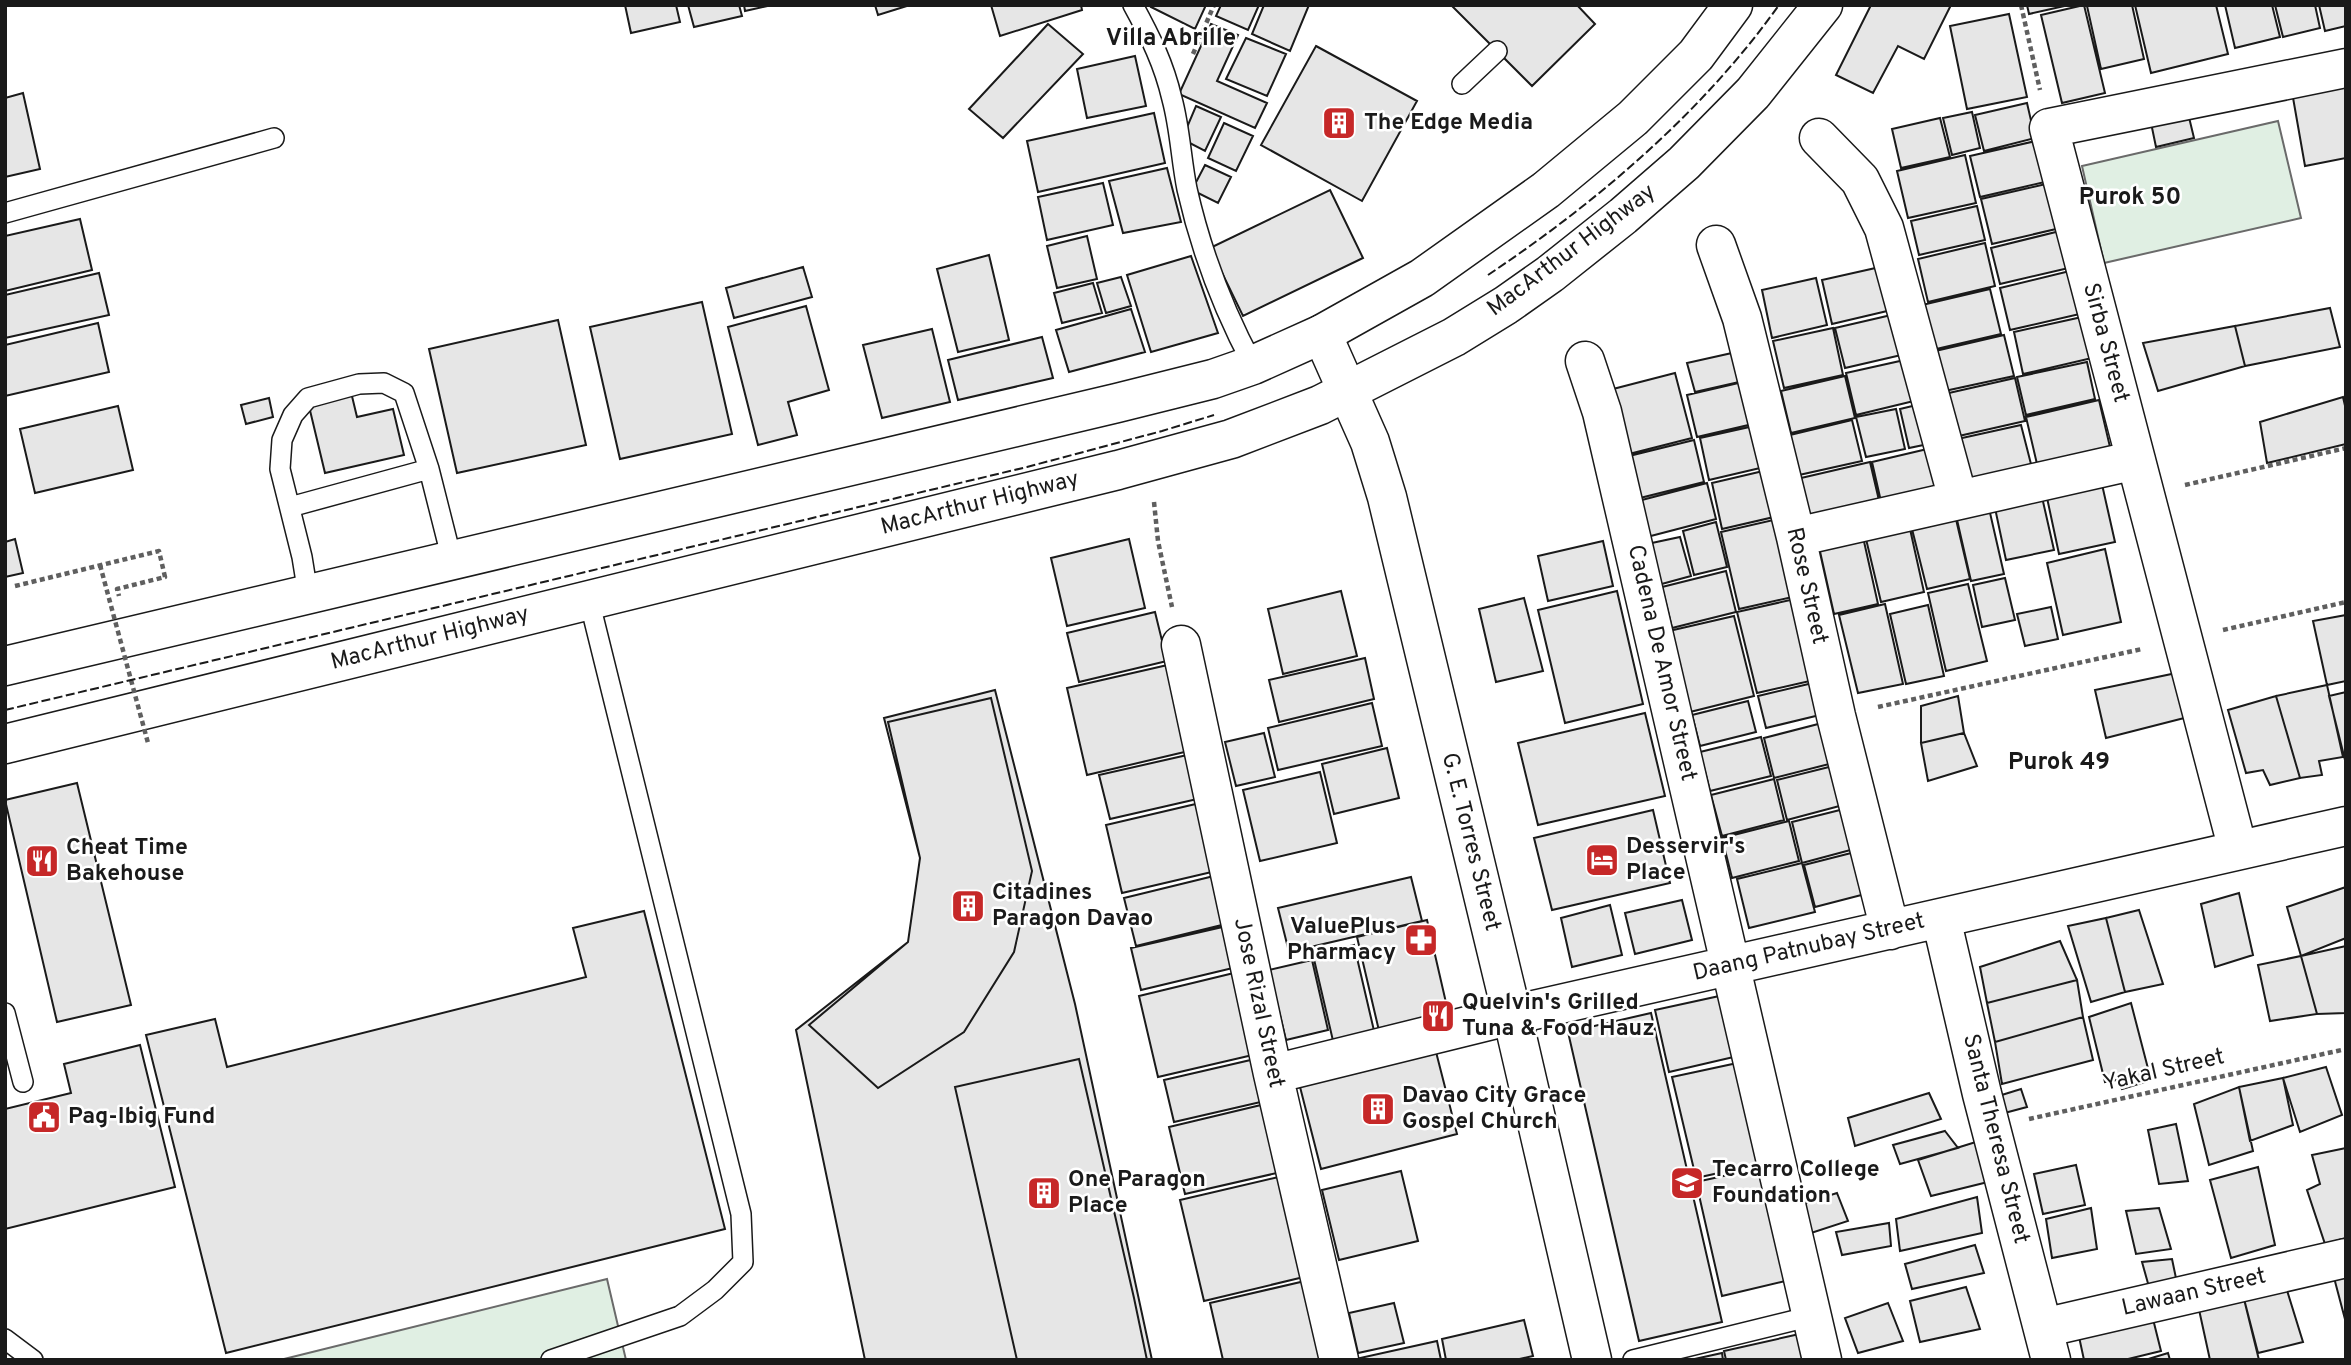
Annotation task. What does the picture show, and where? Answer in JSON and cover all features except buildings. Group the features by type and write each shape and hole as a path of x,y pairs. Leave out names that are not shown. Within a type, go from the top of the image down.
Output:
{"street":[{"path":"5,666 1117,403 1213,379 1253,365 1322,334 1422,278 1546,190 1633,118 1696,55 1732,5"},
{"name":"MacArthur Highway","path":"5,744 1118,470 1231,439 1349,392 1454,337 1506,305 1623,216 1684,163 1753,93 1823,5"},
{"path":"2049,128 2346,68"},
{"name":"Sirba Street","path":"2049,128 2238,850"},
{"path":"1819,138 1860,180 1884,228 1958,499"},
{"name":"Rose Street","path":"1716,245 1742,317 1796,537 1836,716 1890,930"},
{"name":"G. E. Torres Street","path":"1322,334 1370,442 1387,497 1592,1360"},
{"name":"Cadena De Amor Street","path":"1586,361 1602,412 1822,1360"},
{"path":"1796,537 1958,499 2139,477"},
{"name":"Jose Rizal Street","path":"1181,645 1273,1074 1339,1360"},
{"name":"Daang Patnubay Street","path":"1273,1074 1512,1015 2346,826"},
{"name":"Santa Theresa Street","path":"1941,918 1990,1128 2047,1344"},
{"name":"Lawaan Street","path":"2047,1344 2346,1258"}],"lane":[{"path":"1133,5 1154,43 1173,100 1187,188 1209,270 1236,334 1253,365"},
{"path":"1462,84 1497,51"},
{"path":"5,213 274,138"},
{"path":"308,594 280,469 282,440 293,415 308,398 337,389 359,384 384,383 404,393 429,469 452,560"},
{"path":"290,507 429,469"},
{"path":"551,1360 680,1316 715,1290 743,1262 741,1214 589,600"},
{"path":"5,1013 23,1082"},
{"path":"1633,1360 1812,1316"},
{"path":"5,1339 33,1360"}],"path":[{"path":"2021,5 2049,128"},
{"path":"2139,477 2249,472 2346,448"},
{"path":"1153,492 1158,541 1181,645"},
{"path":"15,586 159,551 165,577 117,589"},
{"path":"100,565 148,743"},
{"path":"1836,716 2346,602"},
{"name":"Yakal Street","path":"1990,1128 2346,1049"}],"green space":[{"path":"2278,121 2301,218 2104,263 2082,166"},
{"path":"607,1279 626,1360 280,1360"}],"fence":[{"path":"1488,275 1569,217 1646,153 1716,82 1749,45 1779,5"},
{"path":"5,710 1027,467 1214,415"}],"place":[{"name":"The Edge Media","path":"1339,123"},
{"name":"Desservir's Place","path":"1602,860"},
{"name":"Cheat Time Bakehouse","path":"42,861"},
{"name":"Citadines Paragon Davao","path":"968,906"},
{"name":"ValuePlus Pharmacy","path":"1421,940"},
{"name":"Quelvin's Grilled Tuna & Food Hauz","path":"1438,1016"},
{"name":"Davao City Grace Gospel Church","path":"1378,1109"},
{"name":"Pag-Ibig Fund","path":"44,1117"},
{"name":"Tecarro College Foundation","path":"1687,1183"},
{"name":"One Paragon Place","path":"1044,1193"}],"district":[{"name":"Villa Abrille","path":"1171,39"},
{"name":"Purok 50","path":"2130,198"},
{"name":"Purok 49","path":"2059,763"}]}
